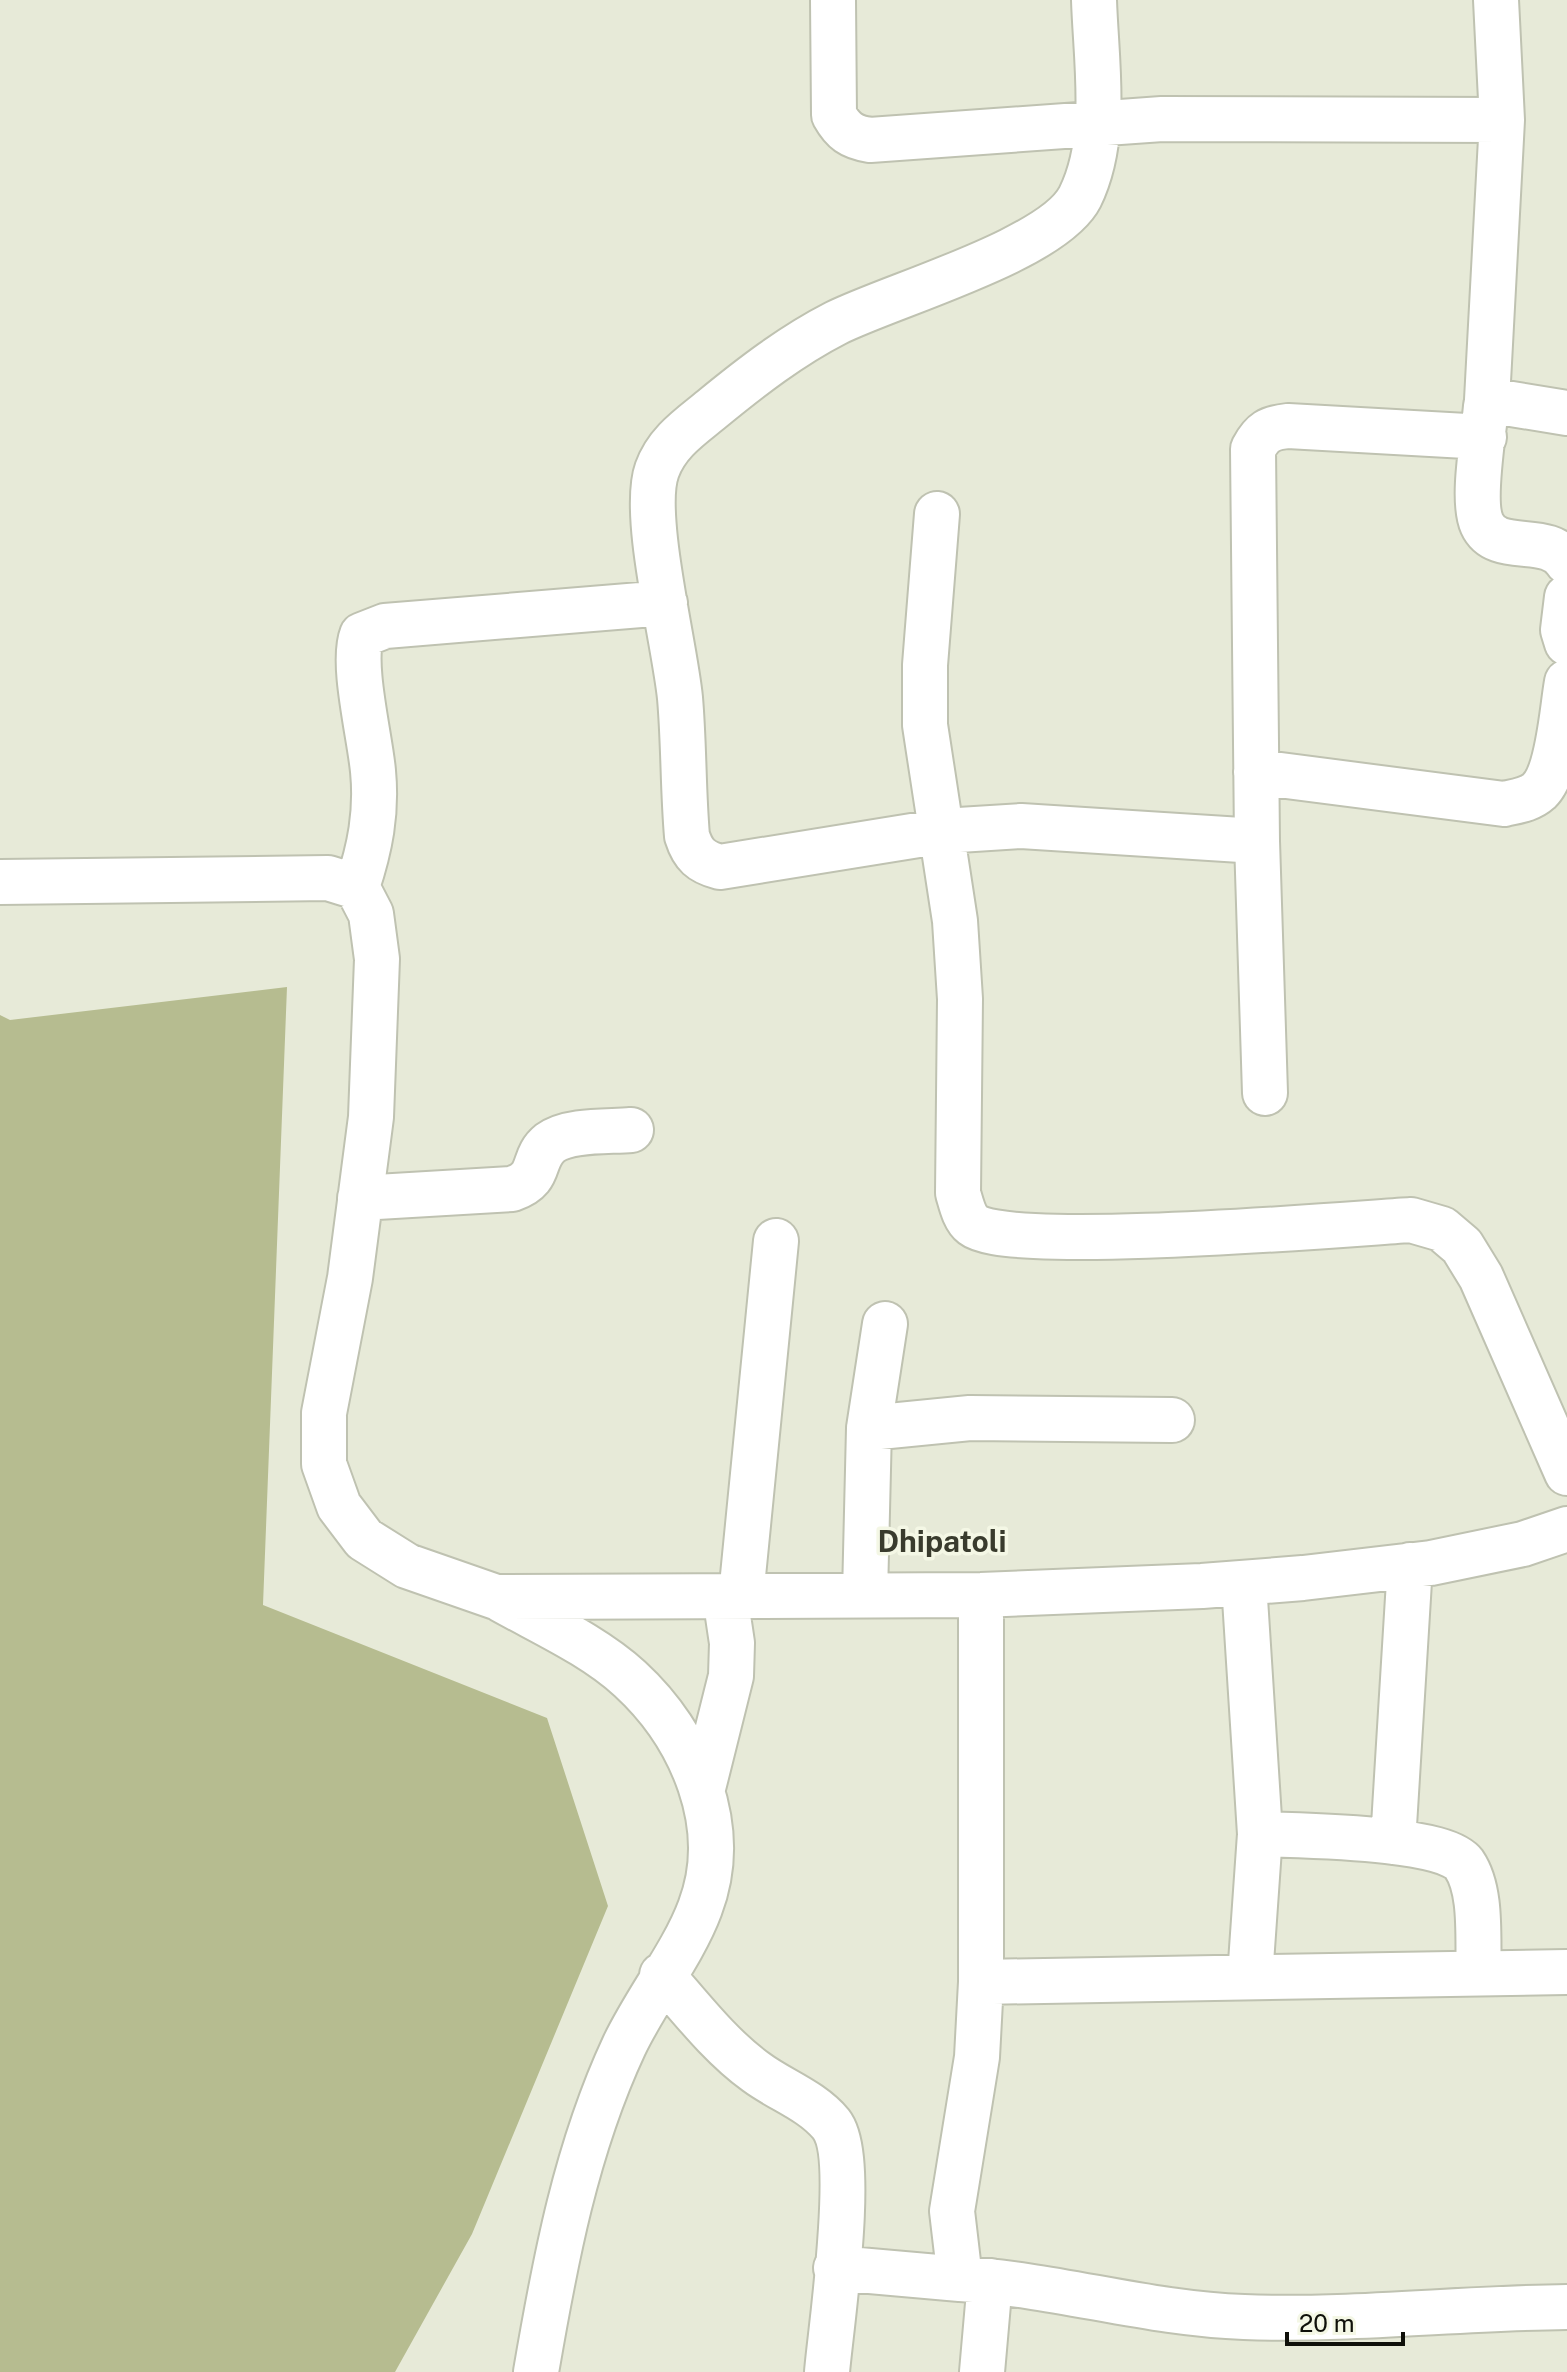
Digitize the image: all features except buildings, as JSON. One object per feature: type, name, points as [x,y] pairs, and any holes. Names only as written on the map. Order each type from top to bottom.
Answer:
[{"type":"street","points":[[833,0],[834,115],[841,128],[853,137],[870,140],[1162,119],[1502,120]]},
{"type":"street","points":[[1094,0],[1098,124],[1093,161],[1079,199],[1055,223],[1013,249],[836,323],[761,368],[669,445],[656,473],[653,510],[680,696],[687,836],[691,851],[703,863],[720,867],[943,831],[1021,826],[1257,841]]},
{"type":"street","points":[[1496,0],[1502,120],[1478,505],[1480,522],[1488,534],[1499,540],[1549,546],[1561,552],[1567,562]]},
{"type":"street","points":[[1265,1093],[1257,841],[1253,449],[1260,436],[1270,428],[1567,413]]},
{"type":"street","points":[[937,514],[925,665],[925,725],[943,831],[960,999],[958,1193],[963,1211],[973,1226],[1009,1235],[1202,1235],[1411,1220],[1442,1229],[1462,1246],[1481,1277],[1567,1473]]},
{"type":"street","points":[[1567,597],[1563,630],[1567,643]]},
{"type":"street","points":[[536,2372],[557,2249],[589,2136],[624,2046],[700,1908],[713,1843],[703,1788],[675,1734],[630,1679],[572,1638],[496,1597],[407,1566],[364,1539],[339,1506],[324,1464],[324,1413],[371,1117],[377,959],[371,914],[357,887],[375,822],[373,773],[359,658],[362,635],[385,626],[665,603]]},
{"type":"street","points":[[1256,772],[1504,804],[1526,800],[1540,790],[1551,774],[1567,682]]},
{"type":"street","points":[[0,882],[328,878],[357,887]]},
{"type":"street","points":[[360,1198],[512,1189],[525,1185],[535,1175],[542,1151],[552,1142],[564,1137],[631,1130]]},
{"type":"street","points":[[703,1788],[731,1676],[733,1596],[776,1241]]},
{"type":"street","points":[[865,1595],[869,1428],[885,1324]]},
{"type":"street","points":[[869,1428],[984,1418],[1172,1420]]},
{"type":"street","points":[[496,1597],[981,1595],[1244,1583],[1410,1565],[1523,1544],[1567,1529]]},
{"type":"street","points":[[1393,1842],[1410,1565]]},
{"type":"street","points":[[1244,1583],[1260,1834],[1250,1977]]},
{"type":"street","points":[[981,1595],[981,1982],[977,2057],[952,2211],[975,2280],[982,2372]]},
{"type":"street","points":[[1260,1834],[1393,1842],[1445,1851],[1463,1863],[1474,1890],[1479,1973]]},
{"type":"street","points":[[981,1982],[1567,1972]]},
{"type":"street","points":[[662,1975],[706,2025],[755,2072],[808,2104],[832,2126],[842,2154],[827,2372]]},
{"type":"street","points":[[836,2268],[975,2280],[1165,2310],[1242,2317],[1567,2307]]},
{"type":"green space","points":[[287,987],[263,1605],[547,1718],[608,1906],[472,2234],[395,2372],[0,2372],[0,1015],[10,1020]]},
{"type":"district","name":"Dhipatoli","points":[[942,1542]]}]
